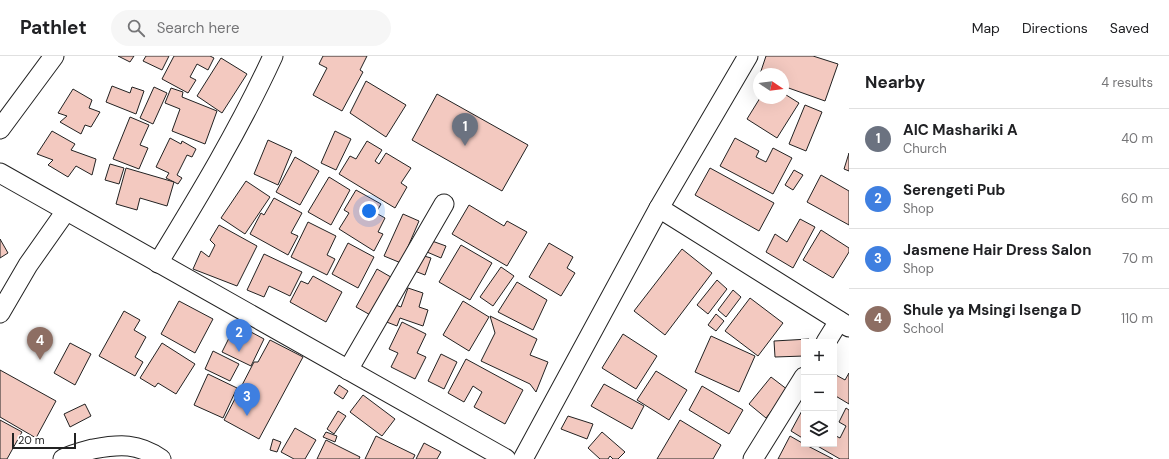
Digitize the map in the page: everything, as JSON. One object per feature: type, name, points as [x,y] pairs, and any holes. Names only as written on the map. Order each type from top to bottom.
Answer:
[{"type":"street","points":[[0,129],[54,56]]},
{"type":"street","points":[[158,264],[208,181],[256,94],[273,56]]},
{"type":"street","points":[[523,459],[659,208],[748,56]]},
{"type":"street","points":[[0,173],[158,264],[506,459]]},
{"type":"street","points":[[348,370],[444,204]]},
{"type":"street","points":[[659,208],[844,324],[829,339]]},
{"type":"street","points":[[0,313],[28,264],[66,211]]},
{"type":"street","points":[[753,459],[801,382]]},
{"type":"street","points":[[63,459],[72,454],[120,445],[137,447],[161,459]]},
{"type":"building","points":[[118,56],[134,56],[130,62]]},
{"type":"building","points":[[146,56],[169,56],[162,70],[143,61]]},
{"type":"building","points":[[174,56],[210,56],[214,58],[208,70],[197,64],[190,77],[196,80],[188,93],[162,79]]},
{"type":"building","points":[[323,56],[367,56],[360,70],[363,72],[342,111],[313,95],[327,68],[319,64]]},
{"type":"building","points":[[766,56],[813,56],[838,64],[825,101],[789,88],[789,68],[762,68]]},
{"type":"building","points":[[221,58],[247,74],[222,113],[197,96]]},
{"type":"building","points":[[366,81],[406,105],[386,137],[350,113]]},
{"type":"building","points":[[112,86],[130,93],[132,87],[144,91],[136,114],[106,102]]},
{"type":"building","points":[[154,87],[167,93],[153,124],[140,118]]},
{"type":"building","points":[[171,88],[183,92],[182,97],[217,111],[205,144],[172,131],[180,109],[165,103]]},
{"type":"building","points":[[73,89],[92,100],[89,108],[100,112],[91,127],[85,125],[81,134],[60,122],[67,116],[58,113]]},
{"type":"building","points":[[437,94],[528,145],[502,191],[412,140]]},
{"type":"building","points":[[789,97],[799,103],[777,138],[747,119],[756,104],[789,104]]},
{"type":"building","points":[[805,105],[822,112],[806,151],[789,144]]},
{"type":"building","points":[[130,117],[149,125],[140,145],[148,148],[139,169],[113,159]]},
{"type":"building","points":[[52,131],[75,144],[71,150],[96,159],[92,175],[76,166],[68,177],[48,165],[53,160],[37,154]]},
{"type":"building","points":[[335,131],[351,139],[336,170],[321,163]]},
{"type":"building","points":[[170,138],[181,144],[182,141],[196,149],[192,157],[187,155],[177,175],[182,178],[178,184],[166,178],[169,173],[156,167]]},
{"type":"building","points":[[735,138],[759,151],[756,157],[766,162],[773,148],[792,158],[773,194],[720,166]]},
{"type":"building","points":[[268,140],[292,151],[278,185],[254,174]]},
{"type":"building","points":[[367,141],[382,150],[375,161],[379,164],[386,153],[411,168],[401,183],[407,187],[395,208],[339,174],[350,156],[356,159]]},
{"type":"building","points":[[849,153],[849,171],[844,169]]},
{"type":"building","points":[[295,157],[319,171],[300,205],[276,192]]},
{"type":"building","points":[[110,164],[124,168],[119,184],[105,180]]},
{"type":"building","points":[[126,168],[174,182],[167,206],[140,198],[137,210],[116,204]]},
{"type":"building","points":[[710,168],[774,203],[759,231],[695,195]]},
{"type":"building","points":[[794,170],[803,175],[793,190],[785,185]]},
{"type":"building","points":[[821,175],[849,191],[849,225],[807,202]]},
{"type":"building","points":[[329,177],[350,190],[331,225],[308,212]]},
{"type":"building","points":[[246,181],[270,197],[245,234],[221,218]]},
{"type":"building","points":[[356,190],[381,204],[376,213],[385,218],[378,232],[383,234],[374,251],[339,229],[349,213],[344,210]]},
{"type":"building","points":[[274,198],[302,213],[291,233],[298,236],[288,255],[250,234],[261,213],[264,215]]},
{"type":"building","points":[[469,205],[504,226],[507,221],[527,232],[507,266],[452,234]]},
{"type":"building","points":[[403,214],[419,221],[401,263],[384,256]]},
{"type":"building","points":[[800,219],[815,227],[793,268],[766,252],[775,234],[787,242]]},
{"type":"building","points":[[308,222],[336,236],[327,255],[335,259],[327,275],[291,257]]},
{"type":"building","points":[[219,225],[257,246],[237,286],[193,269],[201,251],[209,257],[215,245],[210,240]]},
{"type":"building","points":[[821,230],[849,248],[849,252],[833,278],[803,260]]},
{"type":"building","points":[[0,239],[8,253],[0,258]]},
{"type":"building","points":[[432,241],[446,246],[441,258],[427,252]]},
{"type":"building","points":[[348,243],[374,257],[358,288],[332,274]]},
{"type":"building","points":[[549,243],[573,257],[567,268],[575,273],[561,296],[529,277]]},
{"type":"building","points":[[461,245],[492,263],[470,300],[439,282]]},
{"type":"building","points":[[682,249],[712,273],[665,335],[634,311]]},
{"type":"building","points":[[264,254],[302,272],[290,296],[269,286],[264,297],[247,290]]},
{"type":"building","points":[[417,254],[431,258],[425,275],[412,270]]},
{"type":"building","points":[[501,267],[514,276],[493,306],[480,297]]},
{"type":"building","points":[[377,269],[396,280],[374,317],[356,307]]},
{"type":"building","points":[[313,276],[342,292],[326,322],[290,302],[301,281],[308,284]]},
{"type":"building","points":[[717,280],[727,289],[708,314],[697,305]]},
{"type":"building","points":[[517,282],[547,300],[533,330],[498,312]]},
{"type":"building","points":[[408,288],[423,293],[419,307],[428,310],[423,326],[400,318],[397,326],[384,321],[390,303],[401,307]]},
{"type":"building","points":[[733,290],[741,297],[726,317],[718,310]]},
{"type":"building","points":[[750,298],[783,323],[758,356],[725,331]]},
{"type":"building","points":[[179,301],[213,319],[195,353],[161,334]]},
{"type":"building","points":[[463,301],[489,317],[469,351],[443,335]]},
{"type":"building","points":[[124,311],[140,320],[134,330],[146,337],[135,357],[143,362],[135,376],[99,356]]},
{"type":"building","points":[[716,314],[724,321],[716,331],[708,325]]},
{"type":"building","points":[[490,316],[537,339],[530,355],[548,362],[536,392],[530,384],[481,361],[495,333]]},
{"type":"building","points":[[402,322],[426,334],[417,353],[426,357],[415,379],[391,367],[398,353],[389,349]]},
{"type":"building","points":[[236,324],[264,339],[251,366],[222,352]]},
{"type":"building","points":[[623,334],[657,356],[636,389],[602,368]]},
{"type":"building","points":[[711,336],[755,356],[739,392],[695,372]]},
{"type":"building","points":[[801,339],[801,356],[775,357],[774,341]]},
{"type":"building","points":[[270,340],[303,357],[259,439],[224,420],[254,362],[258,362]]},
{"type":"building","points":[[70,343],[91,354],[75,385],[54,373]]},
{"type":"building","points":[[162,343],[195,364],[176,394],[158,383],[155,387],[140,378]]},
{"type":"building","points":[[213,351],[239,364],[230,381],[205,369]]},
{"type":"building","points":[[441,354],[457,362],[444,389],[428,381]]},
{"type":"building","points":[[466,359],[523,390],[505,424],[474,407],[482,392],[473,386],[464,402],[448,393]]},
{"type":"building","points":[[0,370],[56,401],[36,438],[0,417]]},
{"type":"building","points":[[656,371],[687,390],[669,420],[637,400]]},
{"type":"building","points":[[849,373],[849,404],[837,397],[837,376],[845,380]]},
{"type":"building","points":[[208,374],[237,388],[223,418],[194,405]]},
{"type":"building","points":[[771,377],[788,390],[766,418],[749,404]]},
{"type":"building","points":[[604,384],[644,406],[632,429],[591,406]]},
{"type":"building","points":[[339,385],[348,391],[343,399],[334,393]]},
{"type":"building","points":[[702,386],[743,410],[729,434],[689,410]]},
{"type":"building","points":[[363,395],[395,419],[382,436],[350,412]]},
{"type":"building","points":[[85,404],[91,416],[70,427],[64,414]]},
{"type":"building","points":[[846,408],[849,410],[849,459],[840,459],[819,447],[837,447],[837,436],[840,438],[846,426],[839,422]]},
{"type":"building","points":[[338,411],[346,416],[334,434],[327,429]]},
{"type":"building","points":[[801,413],[801,437],[791,431]]},
{"type":"building","points":[[568,416],[593,424],[587,439],[561,429]]},
{"type":"building","points":[[0,420],[22,432],[7,459],[0,459]]},
{"type":"building","points":[[680,420],[721,445],[713,459],[657,459]]},
{"type":"building","points":[[295,428],[316,440],[305,459],[294,459],[281,452]]},
{"type":"building","points":[[326,432],[337,436],[335,442],[323,437]]},
{"type":"building","points":[[602,432],[625,452],[618,459],[613,459],[610,456],[608,459],[600,459],[588,448]]},
{"type":"building","points":[[376,436],[415,455],[413,459],[365,459]]},
{"type":"building","points":[[790,436],[801,442],[801,447],[810,447],[833,459],[778,459]]},
{"type":"building","points":[[273,439],[281,442],[277,452],[270,450]]},
{"type":"building","points":[[326,440],[360,457],[359,459],[317,459]]},
{"type":"building","points":[[424,443],[441,452],[437,459],[416,459]]},
{"type":"place","name":"AIC Mashariki A","points":[[465,146]]},
{"type":"place","name":"Serengeti Pub","points":[[239,352]]},
{"type":"place","name":"Shule ya Msingi Isenga D","points":[[40,360]]},
{"type":"place","name":"Jasmene Hair Dress Salon","points":[[247,416]]}]
